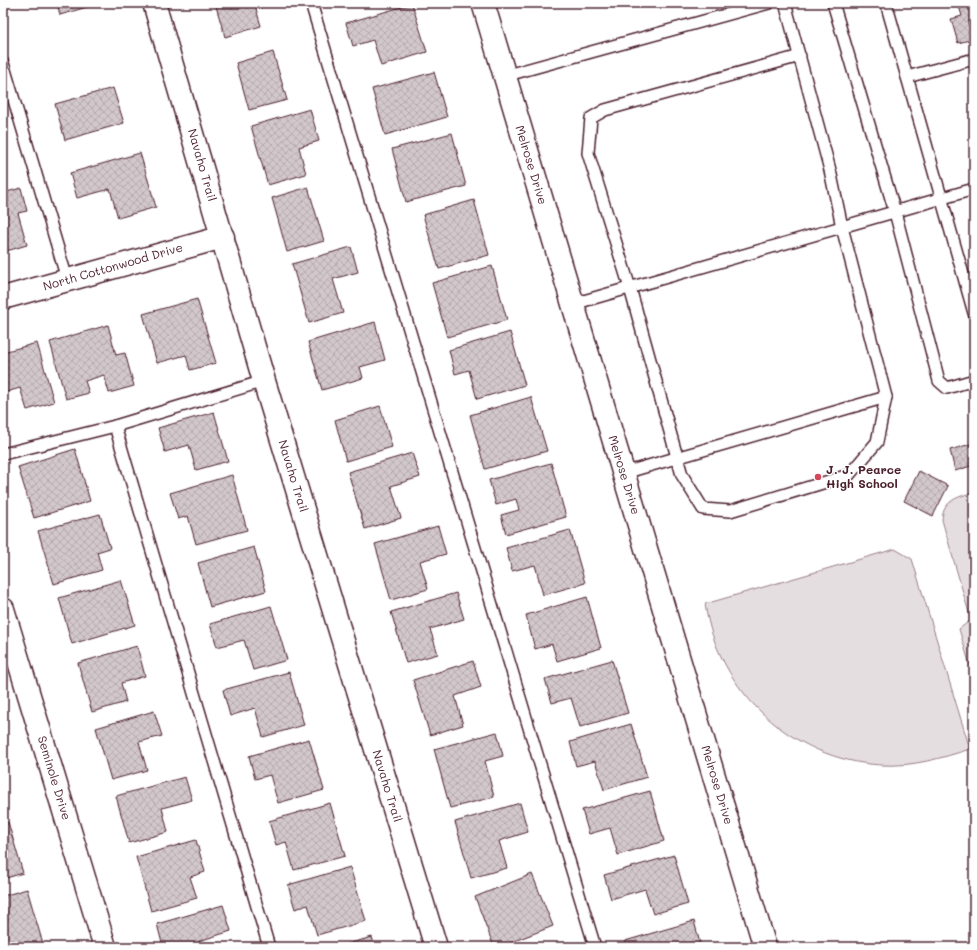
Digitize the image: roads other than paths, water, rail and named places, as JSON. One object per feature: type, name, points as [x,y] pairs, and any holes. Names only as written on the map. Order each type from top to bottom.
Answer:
[{"type":"street","name":"Navaho Trail","points":[[154,3],[264,381],[436,947]]},
{"type":"street","name":"Melrose Drive","points":[[482,3],[765,947]]},
{"type":"street","name":"North Cottonwood Drive","points":[[3,298],[67,279],[223,237]]},
{"type":"street","name":"Seminole Drive","points":[[3,609],[105,947]]},
{"type":"lane","points":[[311,3],[595,947]]},
{"type":"lane","points":[[504,76],[769,3]]},
{"type":"lane","points":[[785,3],[800,56],[830,170],[842,227],[886,397],[877,442],[849,475],[730,511],[703,509],[682,475],[630,288],[588,153],[591,118],[605,110],[800,56]]},
{"type":"lane","points":[[833,3],[895,212],[939,381],[947,388],[974,380]]},
{"type":"lane","points":[[886,3],[974,313]]},
{"type":"lane","points":[[907,77],[974,59]]},
{"type":"lane","points":[[3,63],[67,279]]},
{"type":"lane","points":[[572,304],[974,189]]},
{"type":"lane","points":[[3,454],[115,426],[264,381]]},
{"type":"lane","points":[[624,473],[677,456],[886,397]]},
{"type":"lane","points":[[115,426],[269,947]]},
{"type":"place","name":"J. J. Pearce High School","points":[[818,477]]}]
